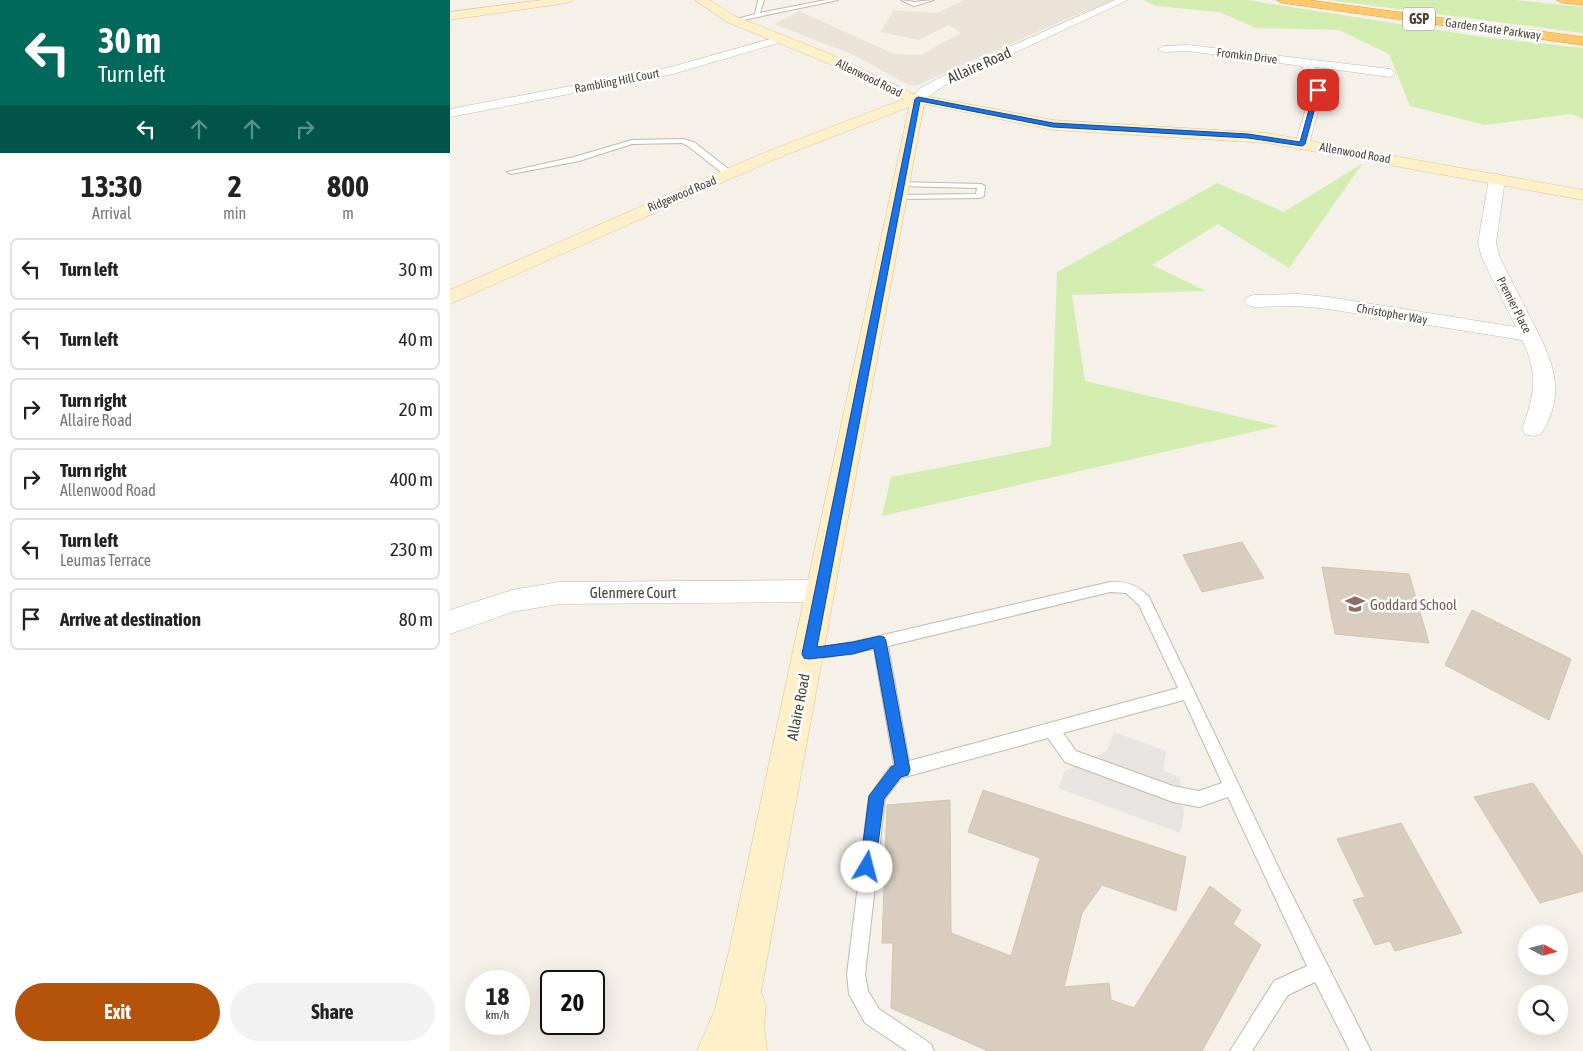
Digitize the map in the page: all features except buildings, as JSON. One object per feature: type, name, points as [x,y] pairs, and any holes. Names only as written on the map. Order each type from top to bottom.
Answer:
[{"type":"highway","name":"Garden State Parkway","points":[[1283,0],[1583,41]]},
{"type":"highway","points":[[1563,0],[1583,2]]},
{"type":"main road","points":[[451,15],[567,0]]},
{"type":"main road","name":"Allenwood Road","points":[[701,0],[736,21],[830,59],[902,94],[918,99],[1053,125],[1248,136],[1583,195]]},
{"type":"main road","name":"Ridgewood Road","points":[[450,298],[767,157],[918,99]]},
{"type":"main road","name":"Allaire Road","points":[[719,1051],[736,1011],[749,951],[918,99]]},
{"type":"main road","name":"Allaire Road","points":[[745,1051],[743,1026],[749,951]]},
{"type":"street","name":"Allaire Road","points":[[918,99],[933,87],[953,76],[1123,0]]},
{"type":"street","name":"Rambling Hill Court","points":[[450,112],[673,70],[781,39]]},
{"type":"street","name":"Fromkin Drive","points":[[1164,49],[1188,48],[1390,73]]},
{"type":"street","points":[[1302,144],[1318,90],[1307,63]]},
{"type":"street","name":"Premier Place","points":[[1497,179],[1487,243],[1491,258],[1542,365],[1546,395],[1533,429]]},
{"type":"street","name":"Christopher Way","points":[[1254,301],[1298,300],[1328,303],[1529,335]]},
{"type":"street","name":"Glenmere Court","points":[[450,622],[512,601],[559,593],[820,591]]},
{"type":"lane","points":[[757,15],[761,0]]},
{"type":"lane","points":[[736,21],[757,15],[835,0]]},
{"type":"lane","points":[[904,0],[914,4],[931,0]]},
{"type":"lane","points":[[511,172],[576,159],[632,142],[668,140],[683,141],[691,144],[729,174]]},
{"type":"lane","points":[[981,186],[980,196],[900,191],[981,186]]},
{"type":"lane","points":[[809,654],[853,648],[1110,587],[1129,587],[1137,592],[1144,601],[1319,970],[1360,1051]]},
{"type":"lane","points":[[880,641],[903,770]]},
{"type":"lane","points":[[924,1051],[872,1016],[859,994],[856,974],[877,796],[896,772],[1188,692]]},
{"type":"lane","points":[[1051,729],[1071,757],[1173,794],[1199,799],[1232,788]]},
{"type":"lane","points":[[1240,1051],[1281,988],[1319,970]]},
{"type":"shaded area","points":[[965,0],[1115,0],[1062,21],[915,86],[908,85],[854,55],[774,24],[799,11],[894,54],[921,55],[961,33],[949,25],[919,40],[880,32],[894,10],[937,13]]},
{"type":"shaded area","points":[[1114,732],[1166,751],[1163,770],[1180,778],[1184,815],[1180,833],[1058,788],[1065,771],[1107,751]]},
{"type":"green space","points":[[1143,0],[1246,0],[1482,37],[1583,48],[1583,119],[1571,114],[1485,125],[1410,106],[1389,54],[1339,30],[1256,28],[1219,12],[1156,6]]},
{"type":"green space","points":[[1328,0],[1515,0],[1583,7],[1583,33]]},
{"type":"green space","points":[[1363,163],[1289,268],[1218,224],[1152,265],[1206,291],[1072,295],[1085,381],[1279,426],[882,516],[891,477],[1051,446],[1057,272],[1217,183],[1284,212]]},
{"type":"place","name":"Goddard School","points":[[1355,604]]},
{"type":"route","points":[[867,867],[877,796],[896,772],[903,770],[880,641],[853,648],[809,654],[918,99],[1018,120],[1053,125],[1248,136],[1302,144],[1318,90]]}]
